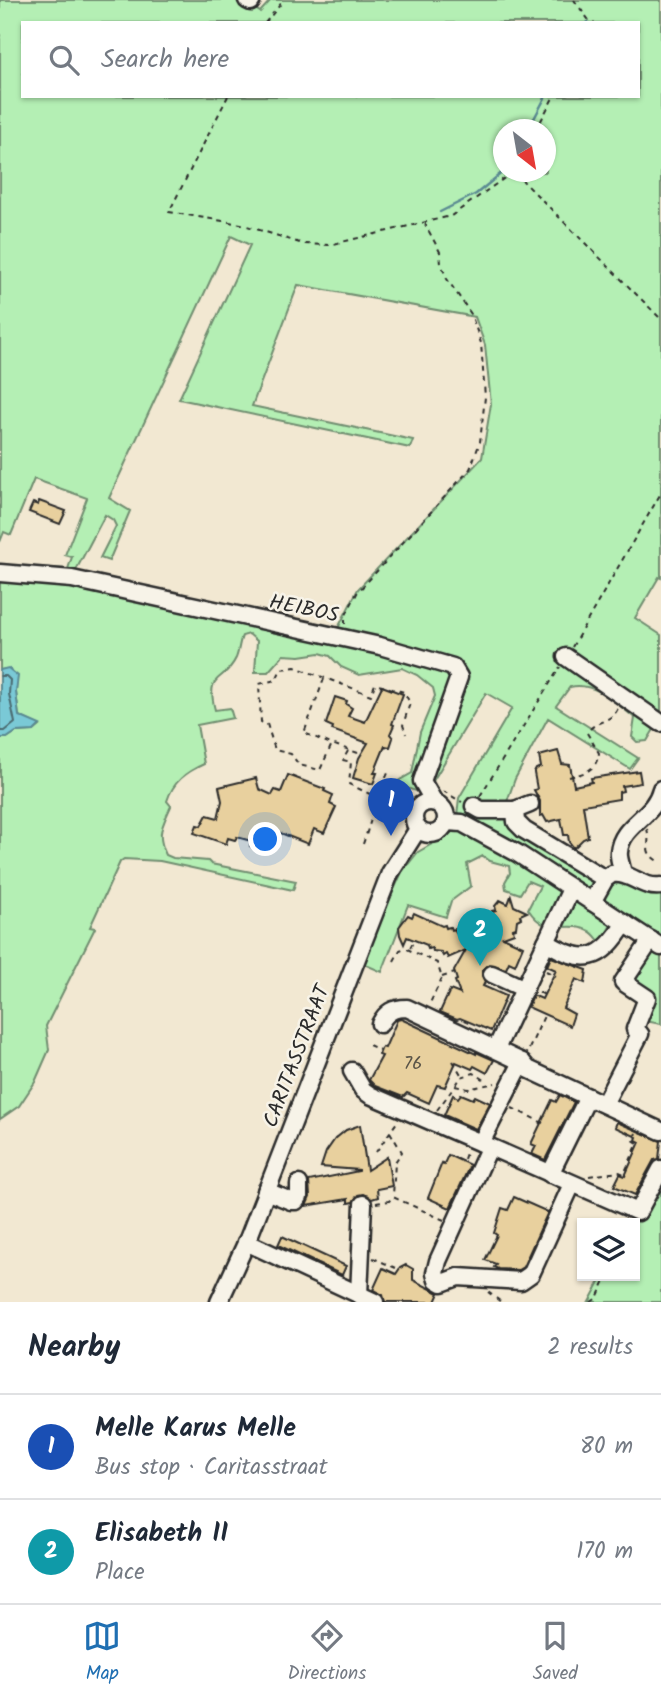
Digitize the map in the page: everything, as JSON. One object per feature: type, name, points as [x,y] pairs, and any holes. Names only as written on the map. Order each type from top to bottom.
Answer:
[{"type":"street","name":"HEIBOS","points":[[0,573],[72,579],[347,639],[453,667],[459,677],[422,781],[434,802]]},
{"type":"street","points":[[566,657],[661,723]]},
{"type":"street","points":[[623,874],[619,852],[623,837],[630,827],[658,802],[661,789]]},
{"type":"street","points":[[455,822],[430,835],[418,829],[414,814],[419,806],[434,802],[455,822],[517,853],[656,943],[624,982],[647,998],[635,1029],[640,1034],[604,1104]]},
{"type":"street","points":[[474,806],[496,812],[522,807],[516,822],[524,830],[605,880]]},
{"type":"street","name":"CARITASSTRAAT","points":[[219,1302],[246,1242],[390,873],[418,829]]},
{"type":"street","points":[[592,902],[605,880],[612,874],[623,874],[653,888],[661,886]]},
{"type":"street","points":[[496,1049],[571,889]]},
{"type":"street","points":[[546,942],[567,954],[589,958],[600,954],[625,923]]},
{"type":"street","points":[[492,974],[524,989]]},
{"type":"street","points":[[380,1024],[384,1015],[397,1008],[407,1008],[522,1062],[528,1069],[661,1131]]},
{"type":"street","points":[[522,1062],[501,1103],[438,1261],[435,1273],[437,1280],[442,1283],[458,1277],[522,1282],[531,1274],[571,1183]]},
{"type":"street","points":[[352,1071],[363,1090],[638,1212],[661,1169]]},
{"type":"street","points":[[550,1174],[588,1097]]},
{"type":"street","points":[[266,1191],[296,1201],[299,1197],[299,1184]]},
{"type":"street","points":[[359,1295],[363,1204]]},
{"type":"street","points":[[246,1242],[375,1302]]},
{"type":"path","points":[[267,21],[284,0]]},
{"type":"path","points":[[575,0],[590,21]]},
{"type":"path","points":[[227,98],[169,212],[241,225],[314,246],[329,245],[425,223],[458,212],[500,182]]},
{"type":"path","points":[[542,119],[553,98]]},
{"type":"path","points":[[524,182],[661,319]]},
{"type":"path","points":[[347,639],[345,617],[357,593],[470,469],[480,442],[485,397],[481,344],[471,314],[447,279],[440,252],[425,223]]},
{"type":"path","points":[[332,744],[320,770],[299,765],[291,754],[275,750],[268,724],[261,722],[259,684],[276,680],[281,669],[295,667],[370,695],[375,684],[404,692],[410,703],[402,726],[406,734]]},
{"type":"path","points":[[324,678],[304,733],[358,754]]},
{"type":"path","points":[[569,777],[586,773],[596,764],[599,753],[587,733],[590,727],[616,715],[620,702],[618,694]]},
{"type":"path","points":[[348,750],[343,760],[351,762],[349,784],[377,797]]},
{"type":"path","points":[[363,844],[377,797],[390,769]]},
{"type":"path","points":[[641,819],[648,835],[647,849],[651,857],[661,863]]},
{"type":"path","points":[[410,949],[414,940]]},
{"type":"path","points":[[394,961],[403,948],[436,962],[442,977],[424,1016]]},
{"type":"path","points":[[442,977],[455,973]]},
{"type":"path","points":[[522,1062],[544,1016]]},
{"type":"path","points":[[369,1045],[380,1051]]},
{"type":"path","points":[[453,1060],[462,1077]]},
{"type":"path","points":[[476,1074],[477,1068]]},
{"type":"path","points":[[426,1119],[444,1104],[462,1077],[476,1074],[489,1083]]},
{"type":"path","points":[[455,1086],[468,1089],[489,1083],[509,1087]]},
{"type":"path","points":[[501,1103],[543,1123]]},
{"type":"path","points":[[376,1152],[406,1110]]},
{"type":"path","points":[[571,1183],[575,1177],[619,1172],[624,1174],[638,1143],[633,1140],[641,1121]]},
{"type":"path","points":[[363,1204],[389,1201],[393,1197],[395,1162],[402,1152],[390,1132]]},
{"type":"path","points":[[393,1197],[454,1225]]},
{"type":"path","points":[[362,1253],[398,1269]]},
{"type":"path","points":[[591,1302],[597,1298],[605,1281]]},
{"type":"green space","points":[[0,0],[241,0],[260,12],[271,0],[661,0],[661,578],[659,577],[635,618],[661,635],[661,729],[656,726],[647,741],[637,742],[632,737],[635,718],[597,690],[570,687],[556,706],[638,758],[630,769],[548,718],[515,779],[504,810],[616,878],[640,890],[661,894],[661,1024],[645,1021],[638,1004],[624,992],[650,949],[612,923],[601,943],[591,932],[581,928],[543,924],[528,909],[540,886],[528,881],[520,894],[506,889],[509,866],[490,861],[483,856],[467,864],[471,886],[451,901],[446,917],[408,905],[382,972],[366,965],[362,960],[402,872],[418,852],[451,833],[456,824],[459,798],[512,708],[486,693],[433,781],[416,791],[403,787],[398,781],[412,773],[420,732],[435,696],[433,688],[417,675],[402,668],[359,675],[341,667],[330,656],[320,653],[283,655],[268,672],[255,672],[257,641],[249,634],[242,636],[236,658],[217,679],[212,689],[215,710],[230,708],[233,718],[197,725],[204,764],[191,770],[173,788],[167,801],[171,806],[161,830],[161,841],[166,855],[173,858],[208,861],[211,864],[296,881],[293,890],[160,861],[124,859],[120,862],[90,927],[95,928],[46,1026],[49,1050],[35,1082],[19,1106],[0,1119],[0,738],[7,738],[16,732],[34,731],[40,726],[19,716],[17,676],[8,669],[0,670],[0,565],[68,569],[72,557],[65,555],[87,498],[34,479],[11,535],[4,532],[0,542]],"holes":[[[231,236],[250,245],[179,399],[410,448],[413,440],[252,406],[298,285],[475,317],[485,345],[491,404],[482,458],[358,589],[336,632],[75,572],[105,515],[113,520],[116,526],[100,558],[109,561],[130,511],[109,498]]]},
{"type":"green space","points":[[661,1169],[661,1302],[589,1302],[600,1281],[640,1281],[640,1218],[635,1218]]},
{"type":"water","points":[[8,668],[18,676],[16,692],[19,716],[40,725],[34,731],[16,732],[7,738],[0,738],[0,670]]},
{"type":"building","points":[[39,501],[66,511],[60,524],[29,512],[33,503],[38,505]]},
{"type":"building","points":[[382,686],[403,694],[392,724],[394,725],[390,734],[393,738],[390,747],[385,746],[374,773],[377,773],[373,784],[353,778],[359,758],[368,743],[332,730],[333,727],[326,724],[335,697],[347,701],[346,704],[352,708],[348,716],[365,722]]},
{"type":"building","points":[[558,751],[562,764],[570,765],[574,786],[592,782],[591,778],[639,771],[641,783],[622,786],[619,799],[583,805],[588,837],[574,848],[568,835],[564,835],[561,819],[547,822],[543,815],[540,816],[540,801],[534,790],[537,789],[534,773],[541,767],[539,756]]},
{"type":"building","points":[[288,775],[325,789],[324,791],[333,795],[330,804],[336,807],[324,833],[314,829],[308,844],[273,830],[264,851],[250,846],[251,841],[237,837],[235,840],[228,838],[226,844],[194,833],[197,825],[201,826],[207,815],[218,818],[222,801],[219,787],[256,778],[259,789],[272,795],[275,790],[281,792]]},
{"type":"building","points":[[511,896],[514,906],[527,912],[520,915],[516,928],[513,929],[514,933],[503,937],[523,946],[515,965],[509,962],[506,969],[490,964],[482,970],[485,982],[483,986],[506,996],[491,1031],[440,1012],[450,990],[460,994],[454,971],[466,950],[448,958],[446,954],[443,956],[441,952],[428,949],[427,945],[407,937],[404,944],[399,927],[408,915],[412,917],[414,913],[445,925],[446,928],[450,927],[451,930],[455,929],[456,933],[491,920],[490,916],[494,915],[492,911],[496,910],[495,906],[500,900],[508,904]]},
{"type":"building","points":[[551,957],[587,970],[585,983],[576,979],[563,1008],[574,1014],[570,1026],[528,1007],[533,995],[542,999],[556,970],[547,966]]},
{"type":"building","points":[[401,1019],[494,1060],[487,1073],[474,1066],[472,1069],[456,1062],[445,1087],[437,1085],[429,1103],[407,1093],[403,1097],[375,1086],[369,1080],[382,1056],[379,1055],[382,1047],[385,1048],[397,1020]]},
{"type":"building","points":[[461,1094],[473,1099],[475,1096],[490,1103],[476,1129],[444,1115],[453,1095],[458,1098]]},
{"type":"building","points":[[560,1095],[574,1102],[545,1160],[532,1154],[536,1146],[531,1144],[552,1100],[556,1102]]},
{"type":"building","points":[[617,1122],[661,1141],[659,1159],[654,1160],[635,1195],[614,1186],[620,1174],[625,1176],[640,1142],[636,1140],[637,1137],[615,1127]]},
{"type":"building","points":[[360,1125],[367,1170],[387,1157],[392,1186],[377,1189],[378,1197],[372,1199],[363,1194],[358,1195],[353,1202],[348,1203],[348,1199],[306,1206],[310,1197],[309,1181],[359,1171],[321,1167],[326,1152],[335,1139],[346,1130]]},
{"type":"building","points":[[448,1155],[470,1165],[450,1208],[428,1198]]},
{"type":"building","points":[[514,1197],[548,1212],[523,1267],[518,1270],[498,1269],[494,1267],[496,1264],[485,1260],[497,1235],[494,1233],[502,1208],[508,1210]]},
{"type":"building","points":[[282,1236],[346,1266],[342,1275],[278,1245]]},
{"type":"building","points":[[406,1265],[413,1269],[413,1280],[439,1293],[435,1302],[385,1302],[383,1295],[373,1290],[383,1268],[396,1274]]},
{"type":"waterway","points":[[534,119],[545,98]]},
{"type":"waterway","points":[[440,212],[476,194],[493,180]]},
{"type":"place","name":"Melle Karus Melle","points":[[391,836]]},
{"type":"place","name":"Elisabeth II","points":[[480,966]]}]
